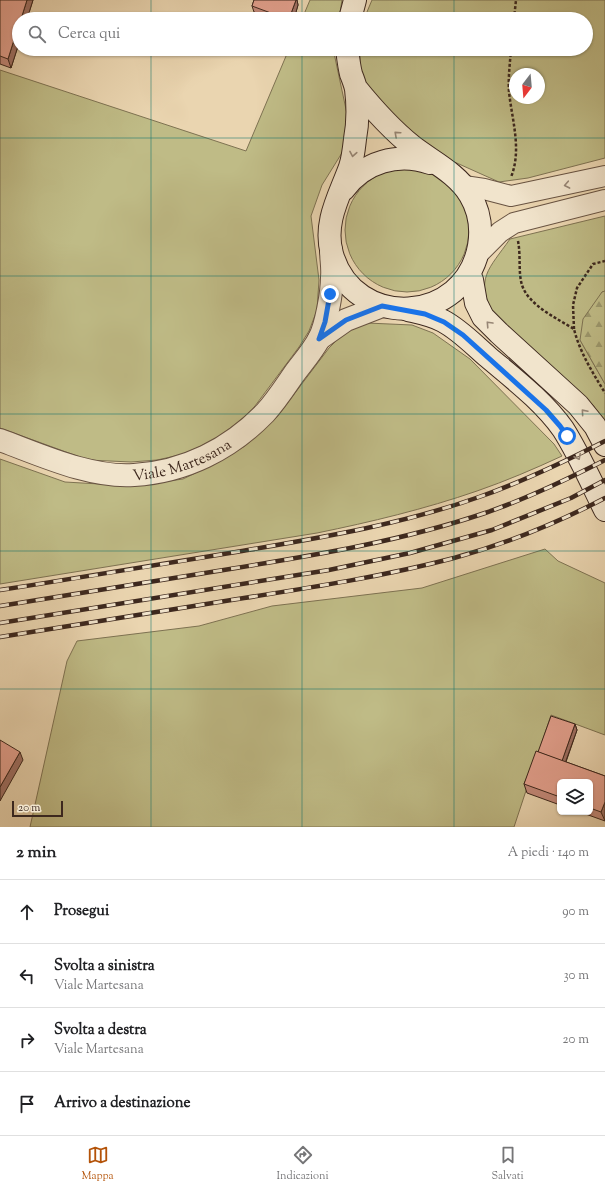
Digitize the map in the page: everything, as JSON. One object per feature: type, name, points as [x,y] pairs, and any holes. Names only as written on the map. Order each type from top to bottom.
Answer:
[{"type":"main road","points":[[352,12],[355,0]]},
{"type":"main road","points":[[348,56],[351,73],[356,88],[357,121],[351,165],[333,209],[330,224],[329,234],[331,250],[338,268],[349,284],[364,297],[382,306],[425,314],[449,325],[516,382],[546,410],[567,436],[605,510]]},
{"type":"main road","points":[[356,88],[378,115],[391,128],[413,147],[451,173],[464,186],[476,206],[480,223],[478,254],[469,274],[458,287],[442,299],[427,306],[403,309]]},
{"type":"main road","points":[[340,195],[358,173],[384,161],[400,158],[412,158],[423,160],[439,166]]},
{"type":"main road","name":"Viale Martesana","points":[[0,440],[70,466],[103,473],[133,475],[165,470],[193,462],[218,450],[243,434],[266,412],[319,339],[325,322],[332,278],[331,250]]},
{"type":"main road","points":[[469,274],[472,280],[476,303],[483,317],[578,405],[595,426],[605,444]]},
{"type":"main road","name":"Viale Martesana","points":[[319,339],[346,320],[382,306]]},
{"type":"street","points":[[464,186],[484,189],[511,196],[605,176]]},
{"type":"street","points":[[478,254],[500,232],[514,223],[605,200]]},
{"type":"path","points":[[515,12],[516,0]]},
{"type":"path","points":[[510,56],[509,91],[517,152],[512,174]]},
{"type":"path","points":[[519,243],[522,285],[526,294],[546,312],[574,329]]},
{"type":"path","points":[[605,261],[593,264],[577,288],[573,305],[576,338],[588,365],[605,394]]},
{"type":"green space","points":[[310,0],[342,0],[340,12],[305,12]]},
{"type":"green space","points":[[372,0],[605,0],[605,158],[528,178],[499,182],[430,151],[372,100],[360,69],[360,56],[593,56],[593,12],[367,12]]},
{"type":"green space","points":[[286,56],[335,56],[347,114],[345,148],[322,185],[311,216],[319,280],[317,310],[309,331],[299,347],[252,410],[218,437],[199,447],[180,455],[157,460],[131,462],[88,460],[0,428],[0,70],[246,151]]},
{"type":"green space","points":[[407,168],[431,172],[442,178],[451,186],[459,195],[465,206],[469,230],[465,254],[459,265],[451,274],[442,282],[431,288],[407,292],[383,288],[372,282],[363,274],[355,265],[349,254],[345,230],[349,206],[355,195],[363,186],[372,178],[383,172]]},
{"type":"green space","points":[[605,216],[605,291],[602,292],[580,340],[605,384],[605,425],[593,405],[494,315],[488,303],[485,292],[485,283],[490,267],[510,239]]},
{"type":"green space","points":[[605,291],[605,384],[580,340],[583,319],[602,292]]},
{"type":"green space","points":[[367,323],[412,325],[433,333],[470,359],[554,444],[562,456],[520,475],[477,491],[398,515],[317,533],[0,584],[0,459],[65,482],[134,486],[183,479],[216,463],[245,446],[276,418],[329,348],[341,336],[354,327]]},
{"type":"green space","points":[[545,549],[558,561],[605,583],[605,735],[551,715],[514,827],[30,827],[67,661],[77,641],[199,626],[272,606],[422,588]]},
{"type":"building","points":[[0,0],[27,0],[23,12],[12,12],[12,46],[8,59],[0,56]]},
{"type":"building","points":[[254,0],[296,0],[292,12],[268,12],[252,6]]},
{"type":"building","points":[[551,716],[575,724],[562,761],[538,752]]},
{"type":"building","points":[[0,740],[20,752],[0,787]]},
{"type":"building","points":[[536,751],[605,776],[605,802],[601,812],[593,809],[593,779],[557,779],[557,796],[524,784]]},
{"type":"railway","points":[[0,590],[267,547],[389,523],[449,507],[511,485],[605,441]]},
{"type":"railway","points":[[0,606],[294,558],[422,532],[516,502],[605,460]]},
{"type":"railway","points":[[0,623],[329,570],[410,553],[492,530],[571,498],[605,480]]},
{"type":"railway","points":[[0,637],[376,576],[454,558],[493,546],[550,524],[605,498]]},
{"type":"route","points":[[330,294],[325,322],[319,339],[346,320],[382,306],[403,309],[436,318],[463,335],[516,382],[553,417],[567,436]]}]
